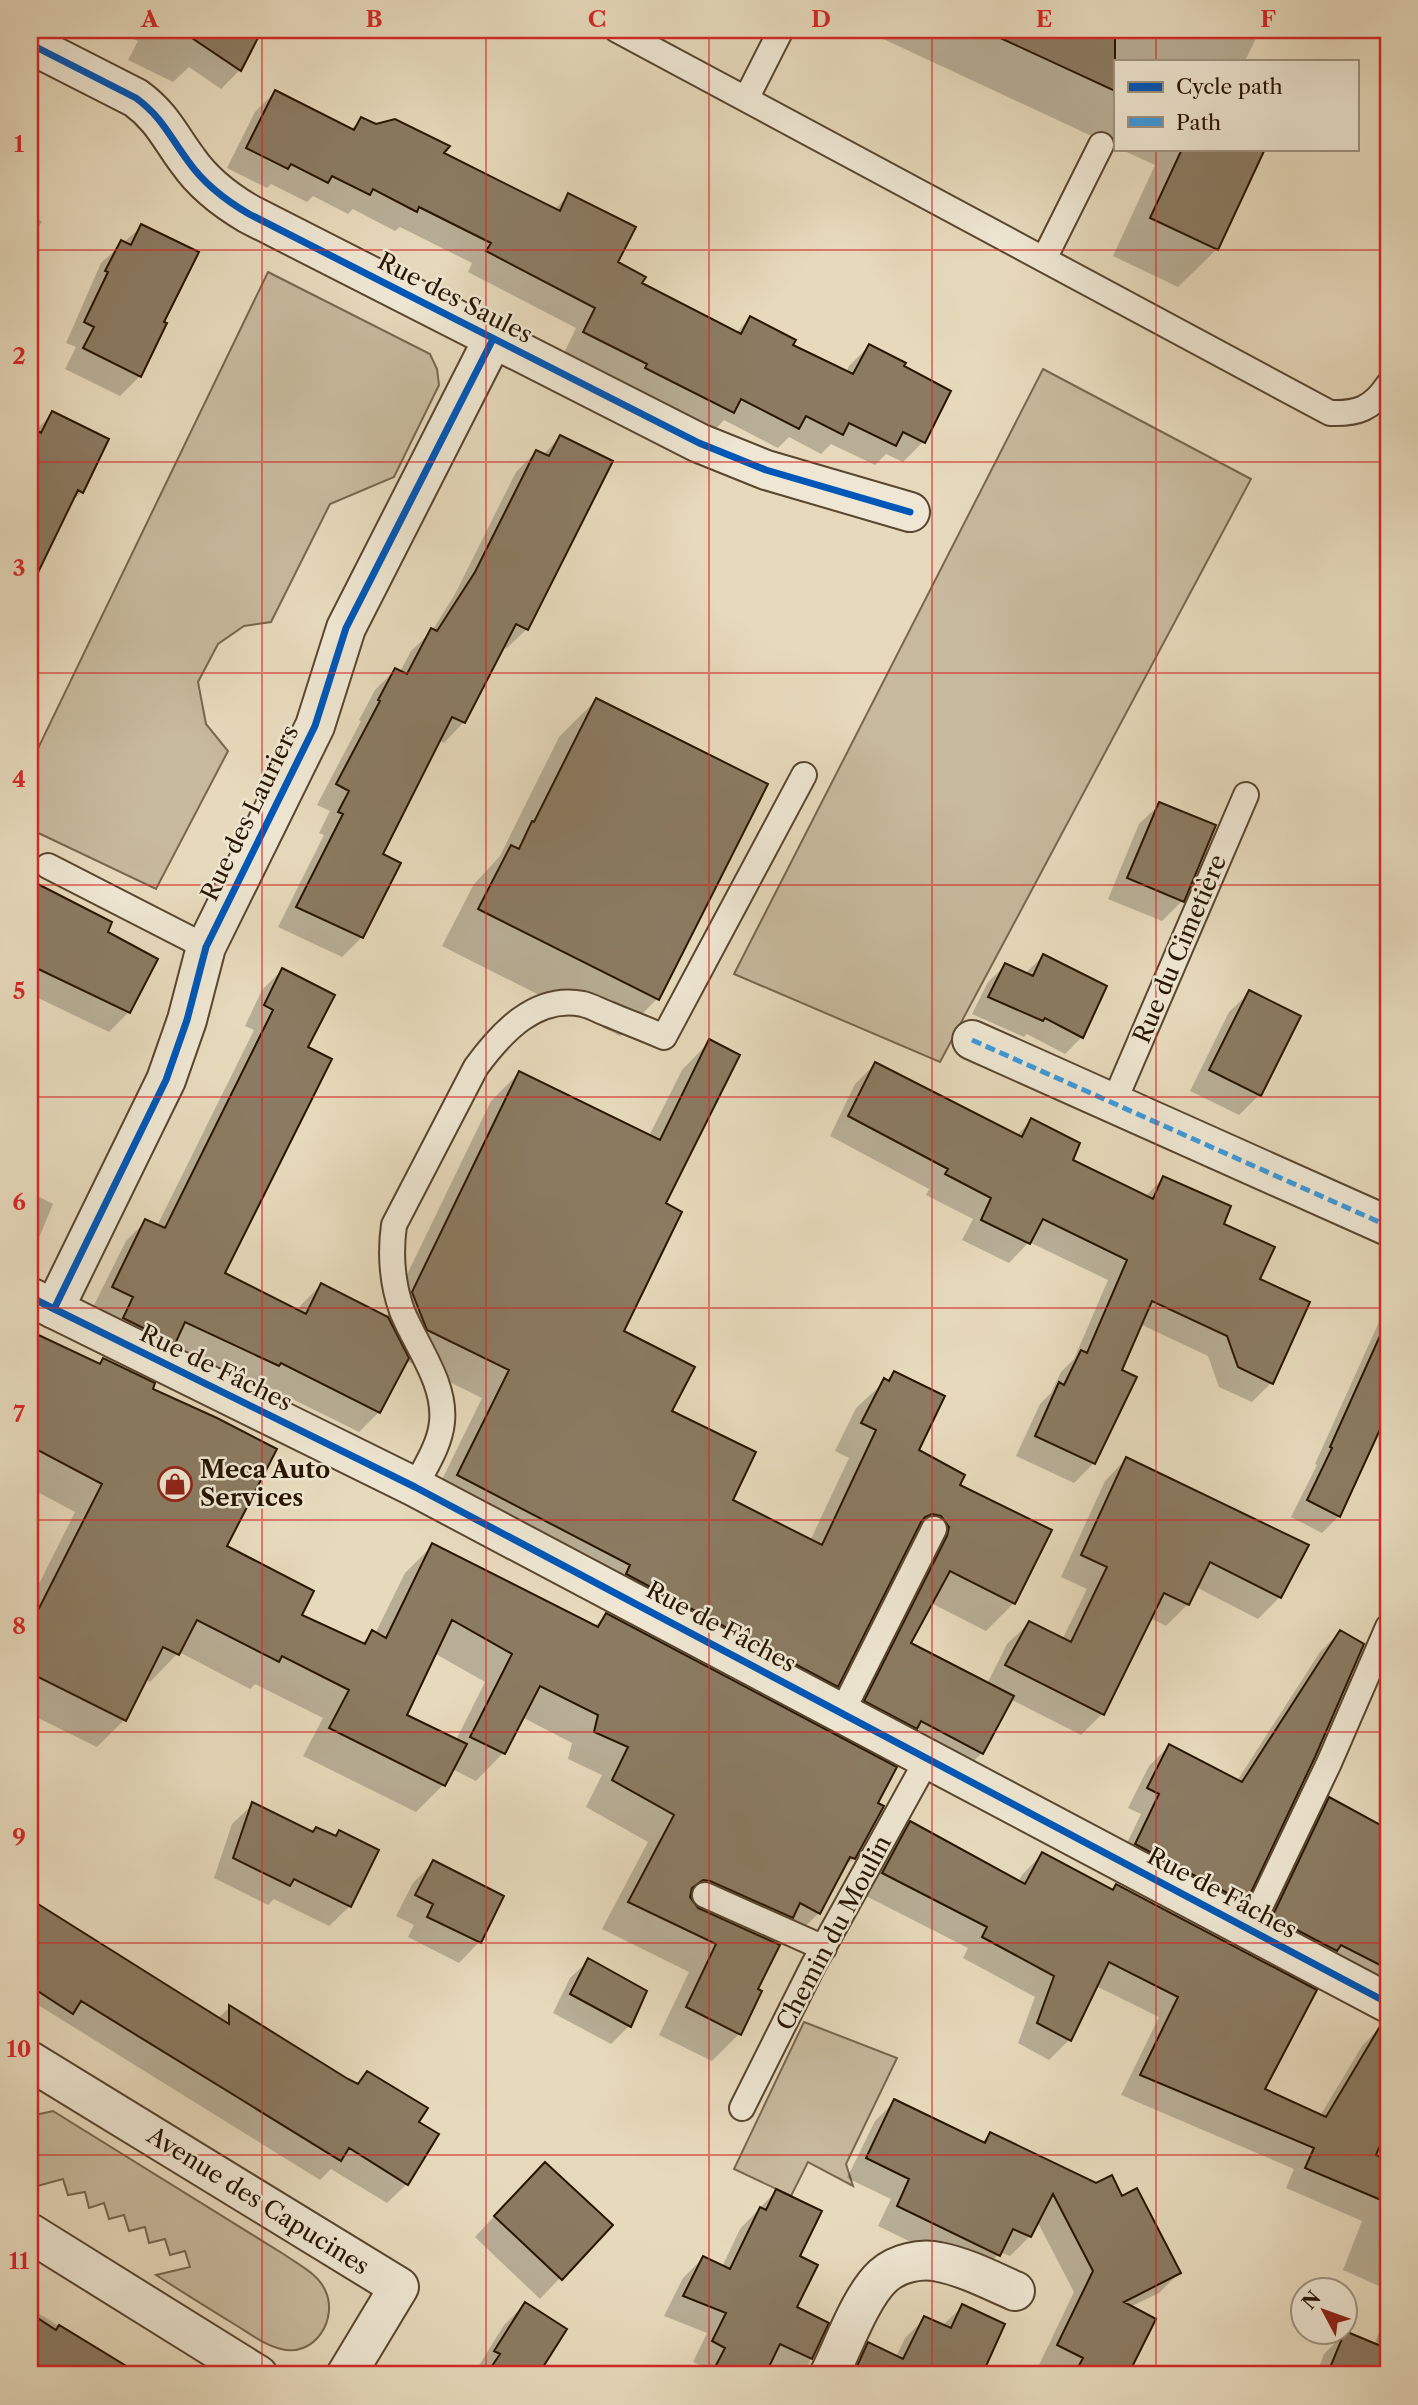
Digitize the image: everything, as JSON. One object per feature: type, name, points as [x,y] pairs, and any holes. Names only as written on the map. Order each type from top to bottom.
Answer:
[{"type":"street","name":"Rue des Saules","points":[[30,44],[136,98],[149,108],[199,175],[233,204],[672,430],[730,456],[910,512]]},
{"type":"street","name":"Rue des Lauriers","points":[[42,1303],[166,1080],[187,1020],[206,947],[315,726],[346,628],[493,339]]},
{"type":"street","points":[[972,1041],[1388,1226]]},
{"type":"street","name":"Rue de Fâches","points":[[42,1303],[415,1487],[1388,2003]]},
{"type":"street","name":"Avenue des Capucines","points":[[30,2061],[399,2287],[346,2375]]},
{"type":"street","points":[[30,2233],[258,2375]]},
{"type":"street","points":[[829,2375],[867,2296],[884,2274],[911,2261],[936,2261],[962,2268],[1015,2291]]},
{"type":"lane","points":[[617,30],[1330,413],[1351,414],[1367,407],[1388,385]]},
{"type":"lane","points":[[746,99],[781,30]]},
{"type":"lane","points":[[1044,259],[1101,145]]},
{"type":"lane","points":[[415,1487],[438,1441],[442,1421],[440,1400],[433,1377],[402,1309],[390,1252],[394,1225],[476,1067],[510,1026],[531,1012],[559,1003],[583,1004],[664,1037],[804,775]]},
{"type":"lane","name":"Rue du Cimetière","points":[[1114,1102],[1246,795]]},
{"type":"lane","points":[[48,866],[206,947]]},
{"type":"lane","points":[[842,1712],[934,1529]]},
{"type":"lane","name":"Rue de Fâches","points":[[1250,1928],[1329,1763],[1388,1627]]},
{"type":"lane","name":"Chemin du Moulin","points":[[742,2108],[824,1948],[928,1758]]},
{"type":"lane","points":[[705,1895],[824,1948]]},
{"type":"shaded area","points":[[268,272],[430,354],[437,369],[439,385],[394,477],[330,504],[271,622],[244,626],[218,644],[198,682],[206,724],[228,751],[156,889],[30,829],[30,765]]},
{"type":"shaded area","points":[[1043,369],[1251,479],[940,1062],[734,974]]},
{"type":"shaded area","points":[[804,2022],[897,2058],[846,2164],[853,2186],[808,2162],[791,2196],[734,2169]]},
{"type":"shaded area","points":[[53,2111],[313,2275],[322,2284],[329,2301],[326,2323],[314,2342],[293,2350],[281,2349],[263,2342],[156,2275],[190,2267],[185,2251],[170,2255],[165,2239],[149,2243],[145,2227],[129,2231],[124,2215],[109,2219],[104,2203],[89,2208],[85,2192],[68,2195],[63,2179],[30,2188],[30,2116]]},
{"type":"building","points":[[180,30],[262,30],[241,71]]},
{"type":"building","points":[[983,30],[1115,30],[1114,91]]},
{"type":"building","points":[[275,90],[354,130],[361,117],[376,124],[395,119],[450,146],[444,153],[560,211],[568,193],[636,227],[618,262],[646,277],[642,283],[741,334],[750,316],[796,340],[793,345],[853,374],[869,344],[951,391],[925,443],[903,432],[896,446],[849,423],[843,435],[806,416],[799,429],[741,399],[734,413],[645,368],[647,364],[583,332],[595,308],[486,251],[491,243],[419,207],[417,212],[373,189],[370,195],[332,176],[328,183],[291,164],[288,169],[246,148]]},
{"type":"building","points":[[1182,150],[1265,150],[1218,250],[1150,218]]},
{"type":"building","points":[[141,224],[199,252],[164,322],[167,323],[141,377],[83,348],[94,327],[84,322],[108,272],[105,271],[121,240],[131,245]]},
{"type":"building","points":[[52,411],[109,439],[83,493],[78,490],[30,589],[30,427],[41,433]]},
{"type":"building","points":[[560,435],[613,461],[528,630],[516,624],[465,723],[452,717],[383,854],[401,863],[363,938],[296,907],[343,814],[338,812],[349,791],[336,784],[395,668],[407,674],[431,628],[437,631],[475,572],[536,450],[549,456]]},
{"type":"building","points":[[596,698],[768,784],[659,1000],[478,909],[511,845],[519,849]]},
{"type":"building","points":[[1159,802],[1216,825],[1184,902],[1127,878]]},
{"type":"building","points":[[30,880],[112,922],[108,932],[158,959],[130,1013],[30,965]]},
{"type":"building","points":[[1043,954],[1107,986],[1083,1038],[1045,1018],[1043,1021],[988,997],[1005,963],[1033,976]]},
{"type":"building","points":[[282,968],[335,995],[308,1047],[332,1059],[225,1273],[306,1314],[321,1283],[388,1317],[409,1358],[380,1413],[281,1363],[279,1366],[185,1322],[175,1344],[123,1318],[133,1297],[112,1287],[145,1219],[165,1228],[273,1010],[264,1005]]},
{"type":"building","points":[[1249,990],[1301,1016],[1261,1096],[1209,1070]]},
{"type":"building","points":[[709,1039],[740,1055],[666,1203],[682,1212],[624,1331],[695,1367],[672,1411],[756,1452],[733,1500],[822,1545],[876,1430],[861,1423],[884,1378],[889,1381],[894,1371],[945,1396],[919,1450],[965,1475],[960,1485],[1052,1530],[1015,1604],[950,1571],[911,1643],[1014,1696],[983,1754],[921,1721],[917,1729],[864,1701],[947,1536],[949,1527],[941,1516],[932,1514],[921,1522],[838,1687],[626,1574],[630,1565],[457,1475],[509,1370],[427,1330],[412,1292],[519,1071],[660,1140]]},
{"type":"building","points":[[875,1062],[1022,1137],[1031,1118],[1080,1143],[1073,1160],[1153,1199],[1163,1176],[1231,1206],[1224,1224],[1275,1247],[1260,1279],[1310,1302],[1273,1384],[1238,1367],[1227,1336],[1152,1301],[1122,1370],[1137,1377],[1095,1464],[1035,1436],[1059,1382],[1064,1385],[1081,1350],[1087,1353],[1127,1260],[1043,1219],[1030,1244],[981,1220],[991,1198],[945,1174],[948,1169],[848,1116]]},
{"type":"building","points":[[1388,1318],[1388,1412],[1340,1517],[1307,1500]]},
{"type":"building","points":[[30,1331],[100,1364],[103,1358],[155,1383],[153,1389],[277,1449],[227,1546],[314,1591],[302,1615],[365,1644],[372,1630],[386,1638],[432,1543],[598,1627],[606,1613],[897,1767],[878,1803],[884,1806],[855,1859],[850,1857],[820,1914],[800,1903],[793,1918],[710,1881],[703,1880],[692,1888],[690,1897],[698,1908],[780,1945],[758,1989],[762,1991],[741,2035],[686,2007],[716,1944],[628,1902],[674,1815],[612,1780],[628,1747],[594,1732],[598,1715],[540,1686],[505,1754],[470,1737],[512,1654],[452,1620],[407,1715],[467,1744],[445,1786],[329,1728],[349,1690],[282,1656],[279,1662],[197,1620],[179,1655],[163,1647],[126,1721],[30,1673],[30,1626],[102,1484],[30,1446]]},
{"type":"building","points":[[1126,1457],[1309,1545],[1281,1598],[1210,1562],[1189,1605],[1164,1593],[1104,1715],[1005,1665],[1029,1621],[1071,1642],[1107,1567],[1081,1555]]},
{"type":"building","points":[[1340,1630],[1364,1644],[1315,1757],[1246,1903],[1135,1844],[1159,1794],[1147,1788],[1169,1744],[1242,1782]]},
{"type":"building","points":[[1329,1797],[1388,1829],[1388,1969],[1341,1945],[1337,1951],[1272,1917]]},
{"type":"building","points":[[252,1802],[313,1832],[316,1827],[336,1836],[339,1830],[379,1850],[351,1907],[294,1879],[290,1886],[233,1858]]},
{"type":"building","points":[[910,1821],[1025,1884],[1042,1852],[1113,1890],[1116,1884],[1317,1990],[1265,2089],[1326,2117],[1382,2023],[1388,2025],[1388,2127],[1376,2155],[1388,2160],[1388,2203],[1305,2168],[1314,2148],[1140,2075],[1178,1997],[1109,1962],[1071,2041],[1037,2023],[1054,1976],[982,1937],[987,1927],[882,1873]]},
{"type":"building","points":[[433,1860],[504,1896],[481,1943],[427,1917],[433,1904],[415,1895]]},
{"type":"building","points":[[30,1899],[229,2024],[229,2005],[348,2079],[358,2084],[367,2071],[428,2108],[419,2122],[439,2134],[408,2185],[349,2148],[341,2161],[81,2001],[73,2014],[30,1986]]},
{"type":"building","points":[[588,1958],[647,1991],[631,2027],[570,1994]]},
{"type":"building","points":[[894,2099],[985,2143],[990,2132],[1096,2183],[1112,2175],[1122,2196],[1137,2188],[1181,2273],[1124,2302],[1156,2319],[1128,2375],[1074,2375],[1083,2358],[1057,2345],[1093,2271],[1053,2194],[1031,2237],[1013,2229],[1000,2256],[897,2206],[909,2179],[866,2158]]},
{"type":"building","points":[[545,2162],[613,2225],[562,2280],[494,2216]]},
{"type":"building","points":[[776,2189],[822,2211],[800,2256],[818,2265],[797,2307],[829,2323],[812,2359],[780,2344],[765,2375],[711,2375],[725,2348],[712,2341],[726,2313],[683,2296],[703,2256],[730,2269],[760,2207],[766,2210]]},
{"type":"building","points":[[525,2302],[567,2329],[538,2375],[486,2375],[500,2354],[494,2351]]},
{"type":"building","points":[[962,2304],[1005,2324],[982,2375],[853,2375],[868,2342],[903,2359],[924,2316],[951,2328]]},
{"type":"building","points":[[30,2313],[56,2330],[59,2325],[141,2375],[30,2375]]},
{"type":"building","points":[[1358,2336],[1388,2349],[1388,2375],[1327,2375],[1339,2346],[1358,2346]]},
{"type":"marked path","points":[[972,1040],[1388,1226]]},
{"type":"cycle path","points":[[30,44],[136,98],[159,120],[201,177],[223,197],[249,214],[699,443],[766,470],[910,512]]},
{"type":"cycle path","points":[[54,1309],[166,1080],[187,1020],[206,947],[315,726],[346,628],[493,339]]},
{"type":"cycle path","points":[[30,1297],[415,1487],[1388,2003]]},
{"type":"place","name":"Meca Auto Services","points":[[175,1484]]}]
